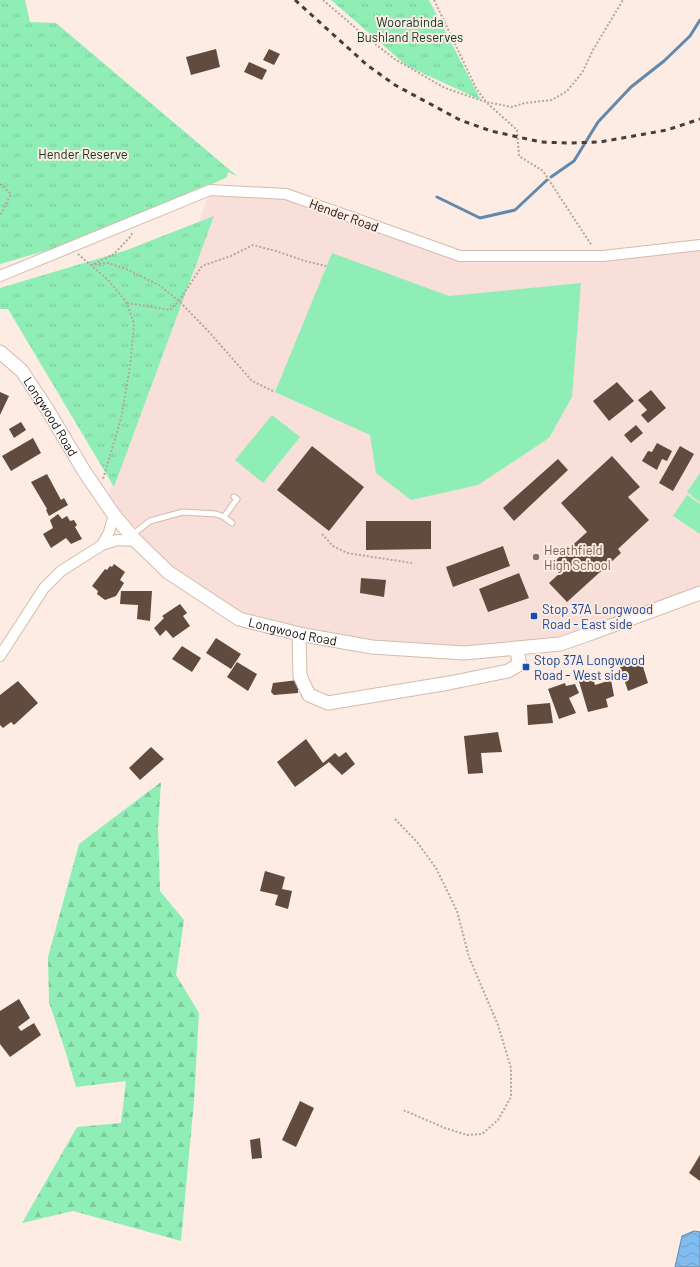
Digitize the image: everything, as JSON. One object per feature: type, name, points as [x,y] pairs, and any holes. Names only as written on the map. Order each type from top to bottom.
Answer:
[{"type":"street","name":"Hender Road","points":[[0,276],[210,190],[286,194],[460,256],[603,256],[700,245]]},
{"type":"street","name":"Longwood Road","points":[[0,352],[22,370],[84,471],[114,514],[134,538],[168,572],[239,619],[299,634],[372,647],[464,653],[560,644],[592,634],[700,593]]},
{"type":"street","points":[[102,545],[109,532],[114,514]]},
{"type":"street","points":[[0,656],[44,588],[61,572],[102,545],[117,540],[134,538]]},
{"type":"street","points":[[299,634],[300,676],[309,695],[328,703],[508,671],[520,664],[516,649]]},
{"type":"lane","points":[[224,517],[237,499],[234,497]]},
{"type":"lane","points":[[134,538],[150,521],[183,512],[216,514],[224,517],[232,523]]},
{"type":"path","points":[[323,0],[396,60],[446,88],[486,102],[512,107],[552,100],[567,91],[582,73],[593,50],[623,0]]},
{"type":"path","points":[[434,0],[476,88],[486,102],[517,130],[519,156],[543,171],[591,246],[603,256]]},
{"type":"path","points":[[0,184],[11,194],[0,216]]},
{"type":"path","points":[[91,265],[114,254],[130,237],[141,218]]},
{"type":"path","points":[[127,302],[170,310],[179,301],[202,266],[230,256],[253,245],[276,250],[305,261],[326,266]]},
{"type":"path","points":[[70,247],[108,280],[127,302],[134,324],[130,366],[121,419],[98,492]]},
{"type":"path","points":[[91,265],[108,263],[126,269],[159,285],[179,301],[210,333],[252,381],[275,392]]},
{"type":"path","points":[[322,534],[333,546],[347,553],[412,563]]},
{"type":"path","points":[[395,819],[417,842],[436,868],[457,911],[469,957],[498,1025],[511,1068],[511,1097],[498,1120],[482,1134],[467,1136],[403,1110]]},
{"type":"shaded area","points":[[210,190],[286,194],[460,256],[603,256],[700,245],[700,593],[592,633],[516,649],[372,647],[239,619],[168,572],[106,503]]},
{"type":"green space","name":"Hender Reserve","points":[[0,0],[25,0],[30,22],[56,23],[237,176],[228,172],[227,177],[117,230],[0,264]]},
{"type":"green space","name":"Woorabinda Bushland Reserves","points":[[331,0],[429,0],[481,100],[407,66]]},
{"type":"green space","points":[[214,216],[114,487],[8,309],[0,309],[0,288],[124,251]]},
{"type":"green space","points":[[332,253],[449,296],[581,283],[572,397],[549,438],[478,485],[411,500],[376,473],[370,435],[275,392]]},
{"type":"green space","points":[[272,415],[300,437],[263,483],[235,460]]},
{"type":"green space","points":[[700,473],[700,502],[687,492]]},
{"type":"green space","points":[[687,495],[700,504],[700,534],[673,516]]},
{"type":"green space","points":[[161,782],[158,828],[160,891],[184,920],[176,975],[199,1013],[194,1101],[181,1241],[73,1211],[22,1223],[77,1127],[121,1123],[126,1081],[76,1087],[49,1002],[48,957],[79,844]]},
{"type":"water","points":[[694,1231],[700,1232],[700,1267],[675,1267],[682,1236]]},
{"type":"building","points":[[216,49],[220,67],[191,75],[186,57]]},
{"type":"building","points":[[269,49],[280,54],[274,65],[263,60]]},
{"type":"building","points":[[249,62],[267,70],[262,80],[244,72]]},
{"type":"building","points":[[617,382],[634,401],[609,421],[593,401]]},
{"type":"building","points":[[651,390],[666,408],[648,423],[641,415],[647,410],[638,400]]},
{"type":"building","points":[[0,392],[9,396],[0,415]]},
{"type":"building","points":[[21,422],[26,430],[14,438],[9,429]]},
{"type":"building","points":[[636,425],[643,433],[631,443],[624,435]]},
{"type":"building","points":[[33,438],[41,453],[11,471],[2,456]]},
{"type":"building","points":[[657,443],[672,451],[667,461],[662,459],[657,470],[642,461],[648,451],[652,452]]},
{"type":"building","points":[[312,446],[364,487],[329,531],[277,490]]},
{"type":"building","points":[[680,446],[694,454],[673,491],[659,483]]},
{"type":"building","points":[[612,456],[640,487],[628,497],[649,520],[618,549],[621,553],[567,602],[549,583],[562,571],[554,562],[587,532],[561,503]]},
{"type":"building","points":[[558,459],[568,470],[514,521],[503,508]]},
{"type":"building","points":[[47,474],[61,500],[64,498],[68,505],[49,516],[46,510],[47,509],[31,482]]},
{"type":"building","points":[[58,514],[62,519],[67,516],[70,521],[74,520],[77,525],[75,527],[82,539],[71,544],[66,538],[51,548],[43,534],[53,528],[50,520]]},
{"type":"building","points":[[366,521],[431,521],[431,549],[366,550]]},
{"type":"building","points":[[503,546],[510,566],[453,587],[446,567]]},
{"type":"building","points":[[114,564],[125,572],[120,580],[124,583],[116,596],[105,600],[97,594],[98,591],[92,586],[105,569],[107,570]]},
{"type":"building","points":[[519,573],[529,598],[488,612],[479,589]]},
{"type":"building","points":[[361,578],[386,580],[384,597],[360,593]]},
{"type":"building","points":[[121,591],[152,591],[150,621],[137,619],[138,605],[120,604]]},
{"type":"building","points":[[180,604],[187,613],[183,616],[190,626],[173,638],[166,630],[160,636],[154,628],[164,618],[162,616]]},
{"type":"building","points":[[216,638],[241,654],[231,669],[206,653]]},
{"type":"building","points":[[182,646],[201,658],[192,672],[172,659]]},
{"type":"building","points":[[640,657],[648,683],[628,691],[619,664]]},
{"type":"building","points":[[237,662],[257,674],[248,691],[227,677]]},
{"type":"building","points":[[592,674],[595,685],[611,680],[614,696],[606,699],[608,707],[588,712],[578,678]]},
{"type":"building","points":[[298,680],[298,693],[274,695],[271,692],[273,683]]},
{"type":"building","points":[[18,681],[38,703],[14,725],[11,722],[3,728],[0,725],[0,695]]},
{"type":"building","points":[[565,683],[566,686],[575,684],[579,693],[569,698],[576,713],[559,719],[548,689]]},
{"type":"building","points":[[550,703],[553,723],[528,725],[527,705]]},
{"type":"building","points":[[498,732],[502,752],[481,753],[483,773],[468,774],[464,736]]},
{"type":"building","points":[[306,739],[323,763],[335,753],[339,757],[346,752],[355,764],[342,775],[329,762],[295,787],[277,762]]},
{"type":"building","points":[[151,747],[164,759],[140,780],[129,768]]},
{"type":"building","points":[[265,871],[285,877],[282,889],[292,891],[288,909],[275,905],[278,895],[260,891]]},
{"type":"building","points":[[19,999],[30,1018],[18,1027],[21,1031],[34,1023],[41,1035],[10,1057],[0,1044],[0,1011]]},
{"type":"building","points":[[300,1101],[314,1108],[296,1147],[282,1140]]},
{"type":"building","points":[[260,1138],[262,1158],[252,1159],[250,1140]]},
{"type":"building","points":[[700,1155],[700,1181],[689,1173]]},
{"type":"waterway","points":[[551,177],[574,161],[598,122],[631,87],[664,61],[690,36],[700,20]]},
{"type":"waterway","points":[[437,197],[480,218],[515,210],[547,180]]},
{"type":"railway","points":[[295,0],[367,65],[395,85],[460,120],[491,131],[541,142],[600,142],[667,130],[700,119]]},
{"type":"place","name":"Heathfield High School","points":[[536,557]]},
{"type":"place","name":"Stop 37A Longwood Road - East side","points":[[534,616]]},
{"type":"place","name":"Stop 37A Longwood Road - West side","points":[[526,667]]}]
